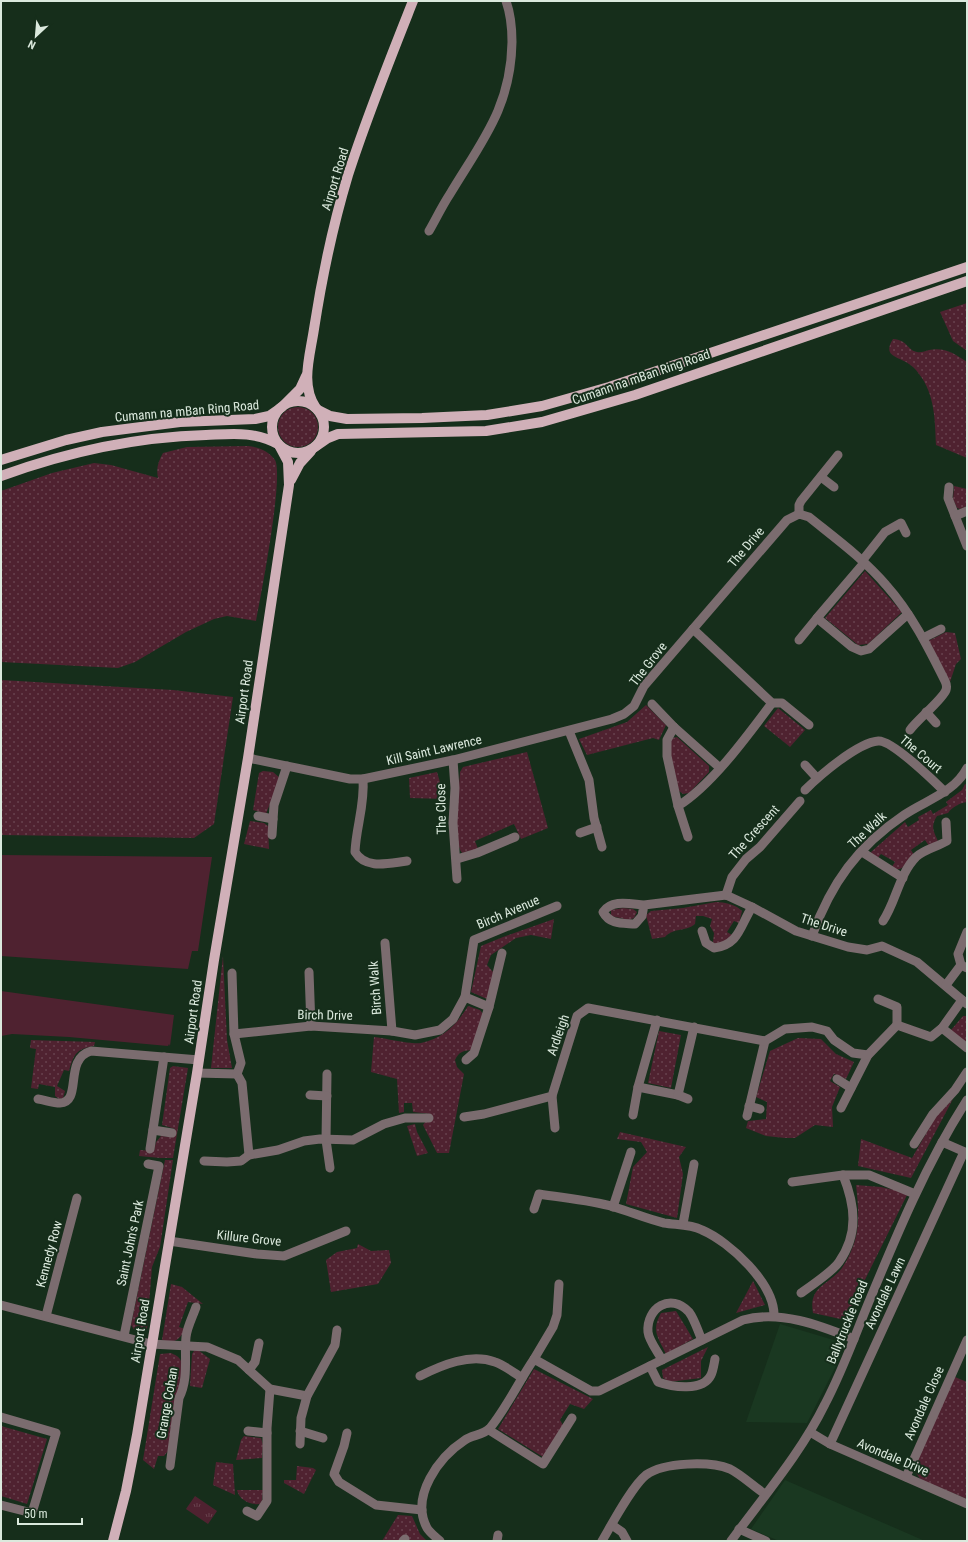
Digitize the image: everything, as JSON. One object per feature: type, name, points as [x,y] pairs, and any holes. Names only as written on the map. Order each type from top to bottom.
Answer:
[{"type":"main road","name":"Airport Road","points":[[317,409],[308,395],[308,371],[324,269],[342,195],[366,124],[413,1]]},
{"type":"main road","name":"Cumann na mBan Ring Road","points":[[317,409],[330,416],[347,419],[487,415],[542,406],[609,387],[967,267]]},
{"type":"main road","name":"Cumann na mBan Ring Road","points":[[314,448],[328,438],[338,434],[486,431],[542,422],[635,395],[967,281]]},
{"type":"main road","name":"Airport Road","points":[[282,407],[300,388],[308,371]]},
{"type":"main road","points":[[301,401],[317,409],[323,419],[325,431],[314,448],[296,454],[279,445],[272,428],[273,420],[282,407],[301,401]]},
{"type":"main road","name":"Cumann na mBan Ring Road","points":[[1,460],[66,440],[102,432],[180,422],[255,419],[269,416],[282,407]]},
{"type":"main road","name":"Cumann na mBan Ring Road","points":[[1,476],[66,455],[159,438],[245,433],[264,437],[279,445]]},
{"type":"main road","name":"Airport Road","points":[[112,1541],[132,1463],[248,758],[289,485],[288,462],[279,445]]},
{"type":"main road","name":"Airport Road","points":[[289,485],[296,469],[314,448]]},
{"type":"street","points":[[429,231],[449,195],[485,140],[502,104],[512,65],[512,16],[506,1]]},
{"type":"street","points":[[838,455],[799,505],[799,514],[809,517],[863,562],[886,585],[908,614],[923,638],[945,681],[946,690],[942,697],[910,730]]},
{"type":"street","points":[[821,477],[834,488]]},
{"type":"street","points":[[949,487],[948,498],[967,546]]},
{"type":"street","points":[[955,516],[967,511]]},
{"type":"street","points":[[898,513],[906,533]]},
{"type":"street","name":"The Drive","points":[[717,602],[787,520],[799,514]]},
{"type":"street","points":[[799,640],[863,562],[885,532],[901,523]]},
{"type":"street","name":"The Grove","points":[[624,714],[634,706],[644,686],[717,602]]},
{"type":"street","points":[[817,618],[852,647],[861,651],[869,648],[908,614]]},
{"type":"street","points":[[693,629],[772,703],[782,703],[809,725]]},
{"type":"street","points":[[923,638],[941,629]]},
{"type":"street","points":[[678,806],[688,800],[720,768],[772,703]]},
{"type":"street","points":[[652,704],[674,727],[720,768]]},
{"type":"street","points":[[926,712],[936,723]]},
{"type":"street","name":"Kill Saint Lawrence","points":[[248,758],[350,779],[363,779],[453,760],[569,731],[624,714]]},
{"type":"street","points":[[674,727],[667,740],[667,756],[678,806],[688,837]]},
{"type":"street","points":[[569,731],[589,780],[602,847]]},
{"type":"street","name":"The Court","points":[[805,790],[817,778],[848,755],[878,740],[887,742],[927,774],[945,792]]},
{"type":"street","name":"The Close","points":[[453,760],[455,788],[453,823],[457,859],[457,879]]},
{"type":"street","points":[[805,765],[817,778]]},
{"type":"street","points":[[272,835],[276,800],[288,766]]},
{"type":"street","name":"The Walk","points":[[812,936],[822,908],[844,870],[880,832],[906,813],[945,792],[964,774],[967,768]]},
{"type":"street","points":[[363,779],[362,814],[355,840],[355,852],[363,861],[374,864],[407,861]]},
{"type":"street","name":"The Crescent","points":[[726,895],[732,877],[746,859],[760,847],[800,801]]},
{"type":"street","points":[[258,816],[273,819]]},
{"type":"street","points":[[883,921],[891,910],[903,878],[915,859],[922,852],[947,841],[946,822]]},
{"type":"street","points":[[580,833],[597,827]]},
{"type":"street","points":[[457,859],[477,854],[515,837]]},
{"type":"street","points":[[862,852],[903,878]]},
{"type":"street","points":[[644,905],[726,895]]},
{"type":"street","name":"The Drive","points":[[726,895],[752,906],[796,931],[833,943],[867,950],[882,946],[917,962],[946,985],[964,1002]]},
{"type":"street","name":"Birch Avenue","points":[[392,1031],[415,1035],[440,1030],[453,1019],[465,997],[474,940],[557,906]]},
{"type":"street","points":[[702,931],[706,943],[714,948],[724,947],[736,939],[743,920],[752,906]]},
{"type":"street","points":[[946,985],[964,966],[958,954],[967,932]]},
{"type":"street","name":"Birch Walk","points":[[385,943],[392,1031]]},
{"type":"street","points":[[466,1060],[474,1053],[489,1007],[502,953]]},
{"type":"street","points":[[309,972],[310,1026]]},
{"type":"street","points":[[232,973],[234,1034],[241,1063],[237,1074],[242,1083],[249,1155]]},
{"type":"street","points":[[465,997],[489,1007]]},
{"type":"street","points":[[841,1108],[868,1055],[897,1025],[897,1007],[878,999]]},
{"type":"street","points":[[897,1025],[932,1037],[942,1028],[964,1002]]},
{"type":"street","name":"Ardleigh","points":[[555,1128],[552,1096],[577,1016],[588,1008],[765,1041]]},
{"type":"street","points":[[634,1115],[638,1087],[657,1020]]},
{"type":"street","name":"Birch Drive","points":[[234,1034],[310,1026],[392,1031]]},
{"type":"street","points":[[678,1095],[694,1027]]},
{"type":"street","points":[[747,1116],[765,1041],[784,1029],[812,1027],[827,1031],[834,1040],[853,1053],[868,1055]]},
{"type":"street","points":[[942,1028],[967,1048]]},
{"type":"street","points":[[38,1099],[61,1103],[67,1101],[71,1095],[76,1064],[83,1053],[91,1051],[199,1060]]},
{"type":"street","points":[[150,1149],[164,1057]]},
{"type":"street","points":[[914,1144],[933,1114],[955,1090],[967,1072]]},
{"type":"street","points":[[197,1073],[237,1074]]},
{"type":"street","points":[[327,1074],[326,1140],[330,1168]]},
{"type":"street","points":[[836,1079],[852,1088]]},
{"type":"street","points":[[638,1087],[678,1095],[688,1099]]},
{"type":"street","points":[[310,1095],[327,1096]]},
{"type":"street","points":[[464,1117],[484,1114],[552,1096]]},
{"type":"street","name":"Ballytruckle Road","points":[[731,1541],[810,1432],[833,1390],[915,1194],[942,1142],[967,1100]]},
{"type":"street","points":[[749,1106],[760,1109]]},
{"type":"street","points":[[204,1161],[227,1162],[241,1160],[249,1155],[278,1150],[304,1141],[353,1140],[384,1124],[405,1118],[429,1118]]},
{"type":"street","points":[[153,1130],[172,1133]]},
{"type":"street","points":[[942,1142],[965,1153]]},
{"type":"street","points":[[613,1207],[631,1152]]},
{"type":"street","name":"Avondale Lawn","points":[[830,1444],[965,1153]]},
{"type":"street","name":"Saint John's Park","points":[[124,1336],[159,1166],[148,1164]]},
{"type":"street","points":[[683,1224],[694,1164]]},
{"type":"street","points":[[792,1182],[843,1175],[869,1175],[915,1194]]},
{"type":"street","points":[[802,1293],[839,1263],[851,1237],[853,1216],[852,1196],[843,1175]]},
{"type":"street","points":[[534,1209],[539,1194],[613,1207],[653,1220],[683,1224],[702,1230],[722,1242],[742,1258],[768,1292],[772,1301],[774,1316]]},
{"type":"street","name":"Kennedy Row","points":[[46,1316],[77,1198]]},
{"type":"street","name":"Killure Grove","points":[[169,1241],[257,1254],[284,1256],[346,1231]]},
{"type":"street","points":[[440,1541],[428,1528],[422,1510],[423,1492],[432,1474],[447,1456],[465,1440],[489,1430],[553,1327],[556,1315],[559,1284]]},
{"type":"street","points":[[662,1360],[648,1333],[650,1320],[658,1308],[667,1302],[680,1304],[690,1313],[702,1340]]},
{"type":"street","points":[[1,1305],[151,1344],[187,1345],[207,1348],[238,1360],[270,1389],[308,1396]]},
{"type":"street","name":"Grange Cohan","points":[[170,1466],[179,1398],[184,1388],[187,1345],[186,1336],[196,1307]]},
{"type":"street","points":[[534,1359],[591,1391],[599,1391],[743,1320],[758,1316],[774,1316],[825,1328],[854,1339]]},
{"type":"street","points":[[300,1444],[301,1418],[308,1396],[335,1345],[337,1330]]},
{"type":"street","name":"Avondale Close","points":[[906,1477],[967,1340]]},
{"type":"street","points":[[249,1370],[255,1362],[259,1343]]},
{"type":"street","points":[[650,1366],[658,1382],[673,1387],[690,1386],[704,1383],[711,1375],[715,1359]]},
{"type":"street","points":[[420,1376],[442,1365],[471,1360],[486,1360],[496,1362],[522,1378]]},
{"type":"street","points":[[247,1511],[257,1516],[267,1501],[267,1433],[270,1389]]},
{"type":"street","points":[[1,1418],[56,1433],[32,1513],[1,1505]]},
{"type":"street","points":[[489,1430],[543,1464],[572,1418]]},
{"type":"street","points":[[248,1431],[267,1433]]},
{"type":"street","points":[[300,1431],[324,1438]]},
{"type":"street","name":"Avondale Drive","points":[[810,1432],[830,1444],[967,1504]]},
{"type":"street","points":[[347,1433],[334,1474],[339,1482],[376,1505],[422,1510]]},
{"type":"street","points":[[602,1541],[635,1487],[646,1475],[662,1468],[684,1464],[706,1465],[730,1469],[764,1494]]},
{"type":"street","points":[[612,1525],[622,1532],[627,1541]]},
{"type":"street","points":[[739,1529],[766,1541]]},
{"type":"shaded area","points":[[780,1324],[837,1341],[842,1347],[841,1356],[807,1423],[746,1422]]},
{"type":"shaded area","points":[[785,1480],[925,1541],[779,1541],[751,1529]]},
{"type":"green space","points":[[967,303],[967,351],[953,341],[940,312]]},
{"type":"green space","points":[[893,339],[902,341],[917,352],[935,349],[945,350],[967,362],[967,458],[936,445],[933,408],[928,390],[918,372],[912,366],[894,356],[890,352],[889,348]]},
{"type":"green space","points":[[294,407],[302,407],[309,410],[315,416],[318,427],[315,438],[309,444],[302,447],[294,447],[287,444],[281,438],[278,431],[278,423],[281,416],[287,410]]},
{"type":"green space","points":[[248,446],[259,448],[270,454],[275,460],[277,470],[277,488],[271,537],[256,621],[227,616],[214,619],[186,632],[135,662],[118,668],[1,662],[1,491],[52,473],[94,463],[111,465],[158,478],[158,465],[163,453],[187,447]]},
{"type":"green space","points":[[954,486],[967,489],[967,506],[960,509],[957,508],[953,499]]},
{"type":"green space","points":[[865,571],[902,612],[868,644],[858,645],[825,618]]},
{"type":"green space","points":[[946,632],[955,633],[961,659],[956,664],[950,682],[928,641]]},
{"type":"green space","points":[[1,680],[173,690],[233,697],[214,824],[194,838],[1,835]]},
{"type":"green space","points":[[646,705],[666,725],[659,740],[653,738],[587,755],[579,739],[627,722]]},
{"type":"green space","points":[[778,708],[805,730],[790,747],[764,726]]},
{"type":"green space","points":[[677,737],[709,766],[709,772],[689,793],[683,794],[679,791],[669,748],[672,738]]},
{"type":"green space","points":[[527,752],[548,828],[521,839],[514,824],[475,841],[478,849],[462,853],[457,837],[457,826],[460,772],[463,767]]},
{"type":"green space","points":[[263,771],[273,772],[280,778],[266,814],[253,810],[259,773]]},
{"type":"green space","points":[[437,772],[446,799],[410,798],[409,778]]},
{"type":"green space","points":[[965,784],[967,785],[967,802],[956,806],[948,813],[937,816],[935,820],[933,826],[939,843],[929,846],[925,840],[911,850],[914,855],[907,864],[898,869],[891,868],[895,862],[881,854],[877,859],[873,856],[871,852],[905,822],[908,827],[919,820],[918,817],[931,810],[933,814],[948,805],[946,802],[962,790]]},
{"type":"green space","points":[[250,821],[264,823],[268,826],[269,849],[244,844]]},
{"type":"green space","points":[[1,855],[212,857],[198,951],[192,951],[188,969],[1,956]]},
{"type":"green space","points":[[716,902],[730,904],[742,911],[739,923],[734,921],[727,932],[732,935],[726,942],[715,944],[713,942],[714,933],[710,926],[712,919],[703,916],[696,916],[695,924],[688,928],[672,932],[665,937],[652,939],[646,915],[651,911],[683,908]]},
{"type":"green space","points":[[623,908],[633,909],[637,912],[634,918],[629,920],[611,916],[611,910]]},
{"type":"green space","points":[[554,919],[551,939],[531,935],[516,938],[491,955],[487,965],[494,973],[487,999],[471,992],[481,946]]},
{"type":"green space","points":[[223,956],[227,1040],[232,1068],[211,1068]]},
{"type":"green space","points":[[1,991],[174,1015],[170,1046],[169,1044],[168,1046],[69,1037],[12,1034],[1,1036]]},
{"type":"green space","points":[[468,1006],[480,1010],[483,1014],[471,1050],[461,1052],[455,1060],[457,1067],[464,1074],[449,1153],[437,1153],[423,1125],[431,1114],[413,1112],[412,1103],[404,1103],[404,1112],[399,1113],[397,1079],[371,1072],[374,1037],[411,1043],[429,1041],[443,1034],[449,1029],[459,1019]]},
{"type":"green space","points":[[963,1016],[967,1016],[967,1044],[951,1030]]},
{"type":"green space","points":[[659,1031],[681,1035],[671,1088],[648,1083]]},
{"type":"green space","points":[[798,1038],[821,1039],[836,1054],[854,1062],[846,1079],[834,1074],[830,1081],[840,1087],[832,1107],[833,1127],[815,1125],[795,1138],[766,1136],[746,1128],[748,1121],[766,1119],[767,1102],[756,1097],[770,1051]]},
{"type":"green space","points":[[31,1040],[95,1042],[94,1046],[79,1051],[74,1056],[69,1071],[64,1070],[57,1086],[65,1091],[63,1098],[59,1099],[55,1096],[55,1087],[39,1084],[38,1089],[31,1088],[36,1049],[30,1048]]},
{"type":"green space","points":[[173,1066],[188,1068],[173,1158],[139,1156],[140,1150],[154,1151],[156,1142],[161,1136],[173,1137],[175,1129],[162,1125],[170,1068]]},
{"type":"green space","points":[[953,1099],[911,1178],[858,1166],[861,1139],[912,1158],[936,1116]]},
{"type":"green space","points":[[415,1124],[417,1132],[428,1153],[417,1156],[407,1126]]},
{"type":"green space","points":[[620,1132],[686,1147],[679,1157],[683,1174],[677,1218],[626,1204],[633,1167],[647,1152],[641,1142],[617,1139]]},
{"type":"green space","points":[[165,1160],[173,1160],[160,1247],[152,1267],[147,1329],[141,1332],[135,1331],[131,1325]]},
{"type":"green space","points":[[856,1185],[881,1187],[908,1193],[845,1320],[813,1313],[812,1304],[817,1291],[842,1268],[853,1247],[857,1233],[858,1220]]},
{"type":"green space","points":[[358,1244],[371,1251],[389,1250],[391,1263],[378,1284],[331,1292],[326,1260],[337,1252],[357,1248]]},
{"type":"green space","points":[[753,1281],[765,1305],[736,1313]]},
{"type":"green space","points":[[171,1284],[182,1287],[203,1304],[188,1302],[179,1327],[185,1329],[179,1338],[170,1342],[162,1340]]},
{"type":"green space","points":[[676,1311],[693,1339],[666,1354],[658,1338],[656,1325],[661,1313]]},
{"type":"green space","points":[[708,1347],[701,1361],[701,1378],[669,1382],[663,1378],[662,1370]]},
{"type":"green space","points":[[198,1350],[210,1359],[202,1388],[190,1386],[192,1354],[194,1351]]},
{"type":"green space","points":[[171,1353],[178,1357],[181,1361],[182,1379],[168,1451],[164,1456],[158,1456],[154,1469],[143,1460],[160,1354]]},
{"type":"green space","points":[[534,1369],[593,1399],[584,1409],[570,1404],[560,1420],[563,1425],[543,1457],[498,1429]]},
{"type":"green space","points":[[955,1377],[967,1382],[967,1499],[921,1480],[915,1472],[916,1462]]},
{"type":"green space","points":[[1,1426],[47,1439],[27,1504],[1,1496]]},
{"type":"green space","points":[[244,1436],[261,1438],[263,1445],[262,1458],[236,1460],[241,1440]]},
{"type":"green space","points":[[216,1462],[233,1464],[235,1495],[213,1485]]},
{"type":"green space","points":[[297,1466],[313,1468],[316,1470],[304,1494],[284,1483],[284,1480],[296,1480]]},
{"type":"green space","points":[[237,1490],[263,1490],[262,1501],[260,1504],[249,1503],[240,1497]]},
{"type":"green space","points":[[195,1496],[217,1511],[208,1524],[186,1509]]},
{"type":"green space","points":[[398,1515],[412,1516],[420,1534],[427,1541],[382,1541]]}]
